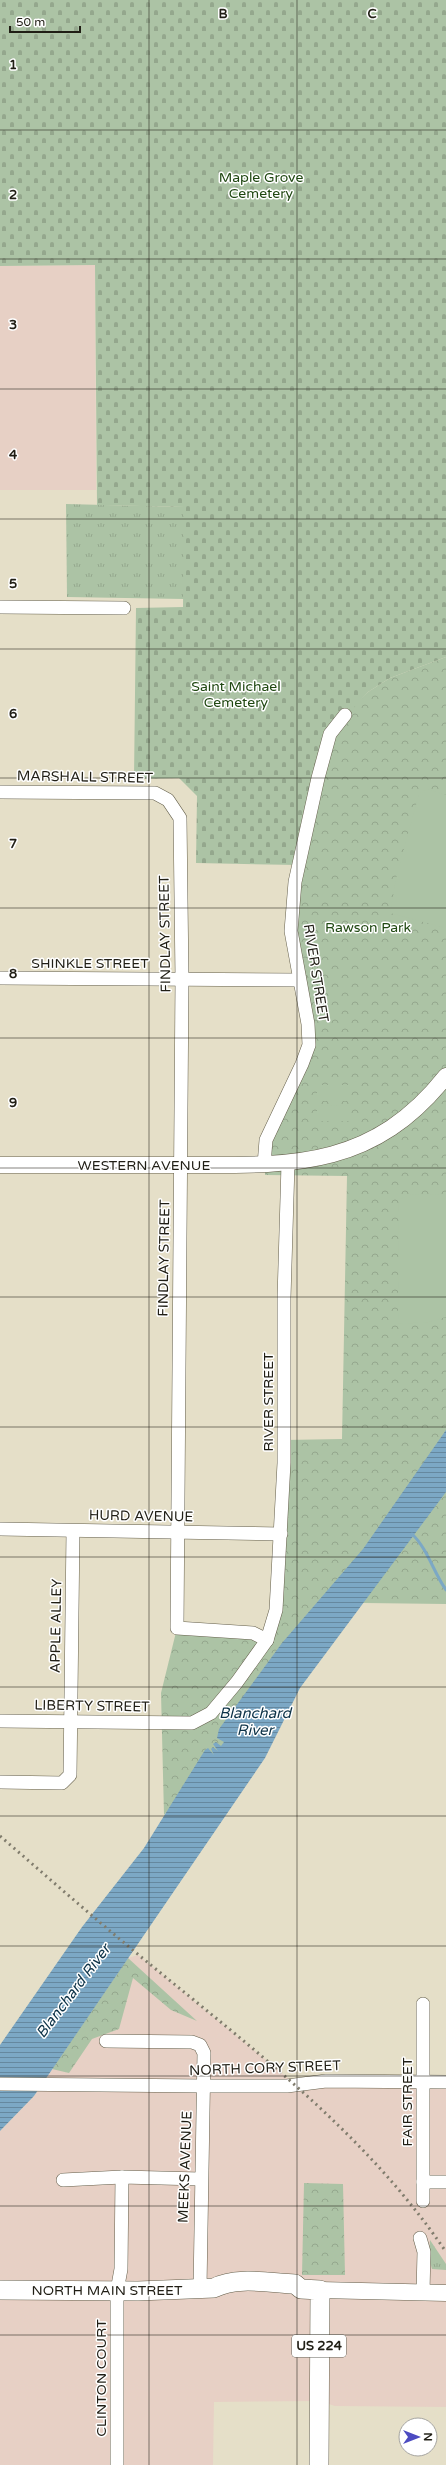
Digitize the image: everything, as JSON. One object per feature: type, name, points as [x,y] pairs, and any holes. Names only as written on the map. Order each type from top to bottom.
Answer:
[{"type":"highway","name":"NORTH MAIN STREET","points":[[0,2290],[117,2291],[207,2288],[223,2283],[246,2282],[295,2284],[301,2290],[320,2290]]},
{"type":"highway","name":"US 224","points":[[319,2465],[320,2290]]},
{"type":"main road","name":"WESTERN AVENUE","points":[[0,1165],[264,1165],[288,1164],[332,1156],[372,1140],[402,1121],[418,1107],[446,1076]]},
{"type":"main road","name":"NORTH MAIN STREET","points":[[320,2290],[446,2293]]},
{"type":"street","points":[[0,607],[124,608]]},
{"type":"street","name":"RIVER STREET","points":[[264,1165],[266,1140],[302,1064],[309,1045],[308,1024],[291,931],[297,871],[330,734],[345,715]]},
{"type":"street","name":"MARSHALL STREET","points":[[0,792],[150,792],[168,800]]},
{"type":"street","name":"FINDLAY STREET","points":[[168,800],[177,811],[181,825],[181,1165],[176,1628],[253,1633],[267,1640]]},
{"type":"street","name":"SHINKLE STREET","points":[[0,978],[299,980]]},
{"type":"street","name":"RIVER STREET","points":[[267,1640],[276,1610],[281,1534],[288,1164]]},
{"type":"street","name":"HURD AVENUE","points":[[0,1529],[281,1534]]},
{"type":"street","name":"APPLE ALLEY","points":[[0,1782],[62,1783],[70,1775],[73,1531]]},
{"type":"street","name":"LIBERTY STREET","points":[[0,1721],[184,1724],[199,1720],[221,1702],[267,1640]]},
{"type":"street","name":"FAIR STREET","points":[[423,2004],[423,2201]]},
{"type":"street","name":"MEEKS AVENUE","points":[[106,2041],[192,2042],[202,2048],[204,2086],[200,2180],[207,2288]]},
{"type":"street","name":"NORTH CORY STREET","points":[[0,2084],[287,2086],[326,2081],[446,2082]]},
{"type":"street","points":[[63,2180],[122,2177],[200,2180]]},
{"type":"street","name":"CLINTON COURT","points":[[117,2465],[117,2291],[121,2269],[122,2177]]},
{"type":"street","points":[[423,2182],[446,2182]]},
{"type":"street","points":[[420,2238],[424,2252],[423,2292]]},
{"type":"shaded area","points":[[95,265],[96,490],[0,490],[0,266]]},
{"type":"shaded area","points":[[138,1955],[295,2084],[446,2082],[446,2407],[335,2406],[319,2401],[214,2402],[213,2465],[0,2465],[0,2131],[34,2096],[128,1958]]},
{"type":"green space","name":"Maple Grove Cemetery","points":[[0,0],[446,0],[446,657],[390,678],[368,692],[330,734],[298,865],[196,863],[197,796],[179,778],[134,779],[136,608],[183,607],[184,507],[97,505],[95,265],[0,266]]},
{"type":"green space","points":[[66,504],[184,507],[184,599],[67,597]]},
{"type":"green space","name":"Rawson Park","points":[[446,657],[446,1604],[364,1603],[353,1597],[164,1815],[161,1693],[177,1628],[270,1634],[284,1440],[342,1439],[347,1176],[265,1175],[265,1147],[307,1051],[291,931],[318,778],[345,715],[368,692],[390,678]]},
{"type":"green space","points":[[427,789],[446,795],[446,928],[390,913],[397,874],[419,794]]},
{"type":"green space","points":[[317,1085],[351,1085],[351,1101],[317,1101]]},
{"type":"green space","points":[[351,1105],[351,1121],[317,1121],[317,1106]]},
{"type":"green space","points":[[446,1194],[446,1317],[428,1322],[398,1324],[399,1200],[408,1195]]},
{"type":"green space","points":[[128,1958],[197,2021],[171,2010],[133,1978],[119,2029],[92,2039],[69,2073],[52,2069]]},
{"type":"green space","points":[[304,2183],[343,2184],[345,2275],[302,2275]]},
{"type":"green space","points":[[430,2240],[446,2264],[446,2270],[432,2269],[429,2259]]},
{"type":"water","name":"Blanchard River","points":[[446,1430],[446,1492],[300,1688],[265,1758],[34,2096],[0,2131],[0,2045],[82,1927],[144,1848],[205,1750],[208,1748],[214,1755],[211,1749],[213,1747],[218,1751],[213,1744],[216,1742],[221,1746],[224,1742],[217,1738],[219,1729],[282,1643],[363,1549]]},
{"type":"waterway","points":[[412,1534],[422,1546],[446,1590]]},
{"type":"railway","points":[[0,1836],[117,1937],[235,2034],[312,2100],[383,2172],[416,2211],[446,2252]]},
{"type":"park label","name":"Saint Michael Cemetery","points":[[236,694]]}]
